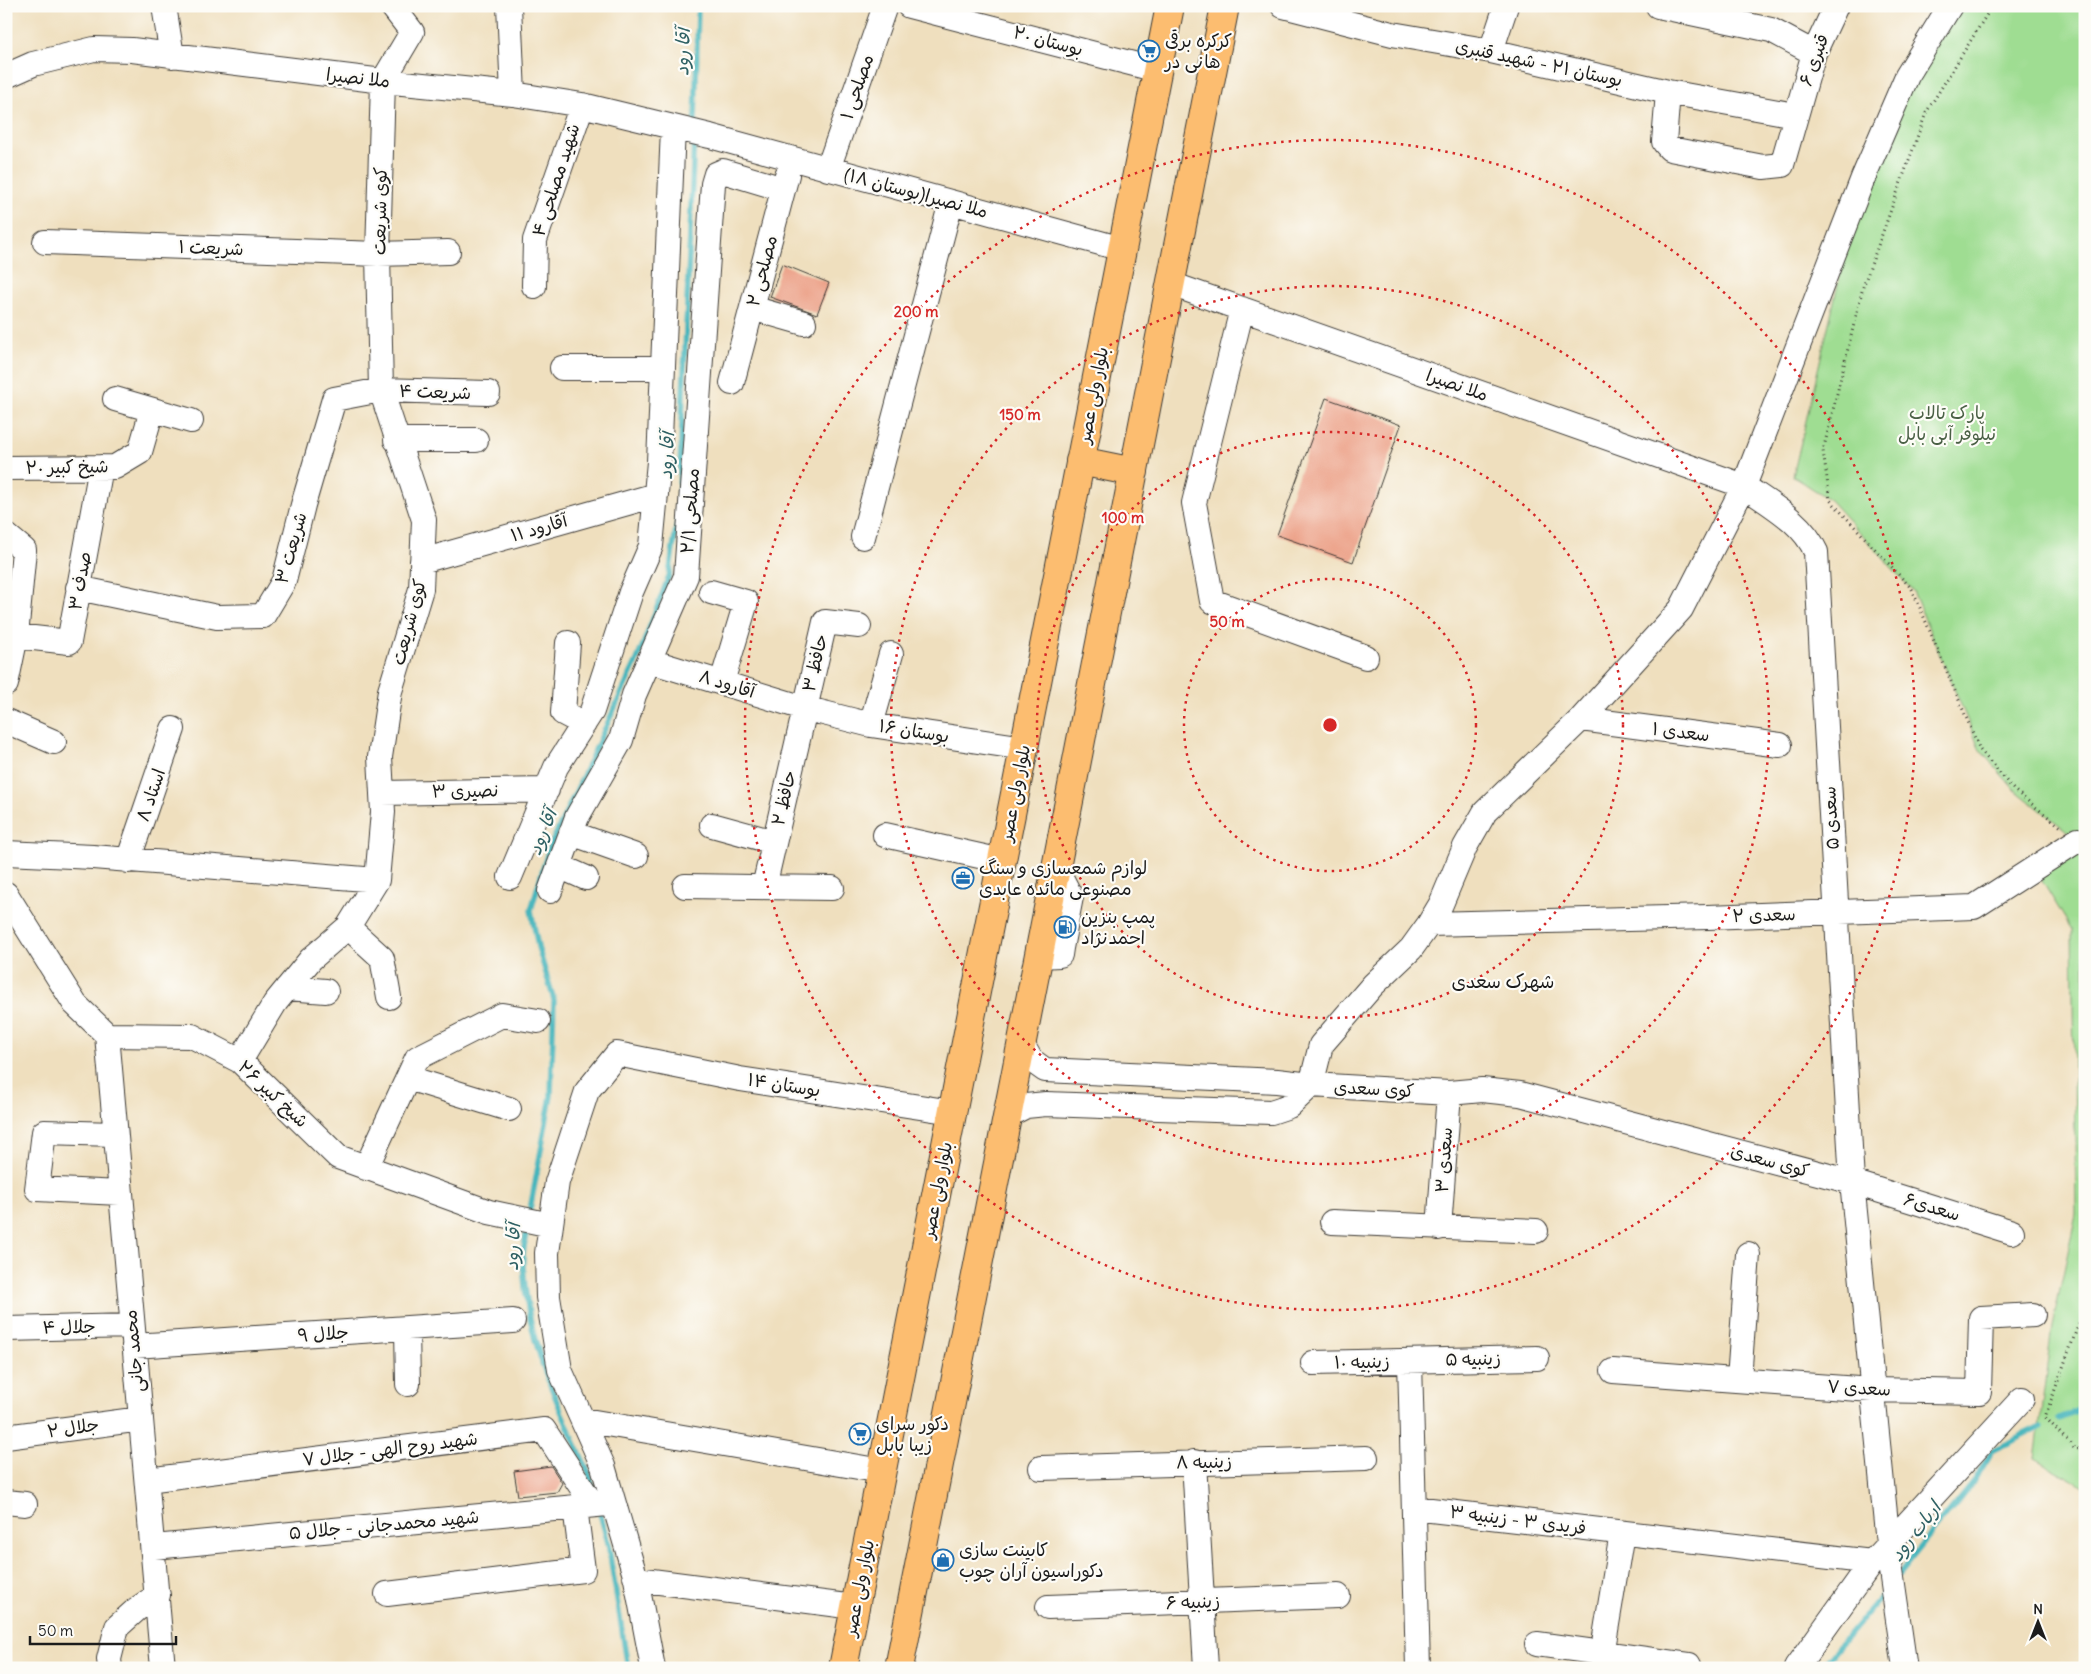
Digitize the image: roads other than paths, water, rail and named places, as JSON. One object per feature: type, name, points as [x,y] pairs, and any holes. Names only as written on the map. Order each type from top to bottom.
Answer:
[{"type":"main road","name":"بلوار ولی عصر","points":[[843,1668],[1170,6]]},
{"type":"main road","points":[[899,1668],[1225,6]]},
{"type":"main road","points":[[1080,461],[1134,472]]},
{"type":"street","points":[[164,6],[172,56]]},
{"type":"street","points":[[383,81],[412,32],[392,6]]},
{"type":"street","points":[[509,6],[512,94]]},
{"type":"street","name":"مصلحی ۱","points":[[828,169],[885,6]]},
{"type":"street","points":[[1491,52],[1506,6]]},
{"type":"street","points":[[1658,6],[1770,30],[1814,54]]},
{"type":"street","name":"قنبری ۶","points":[[1668,92],[1664,142],[1670,149],[1764,167],[1782,166],[1795,115],[1814,54],[1836,6]]},
{"type":"street","points":[[1311,1085],[1321,1045],[1373,985],[1411,949],[1430,924],[1442,904],[1464,847],[1485,812],[1581,719],[1681,609],[1744,486],[1863,178],[1907,76],[1950,6]]},
{"type":"street","name":"بوستان ۲۰","points":[[919,7],[1157,70]]},
{"type":"street","name":"بوستان ۲۱ - شهید قنبری","points":[[1296,8],[1392,34],[1491,52],[1668,92],[1795,115]]},
{"type":"street","name":"ملا نصیرا","points":[[6,76],[33,64],[94,49],[132,50],[383,81],[512,94],[582,105],[690,132]]},
{"type":"street","name":"کوی شریعت","points":[[240,1061],[275,1002],[311,959],[348,927],[377,880],[383,812],[380,757],[390,691],[421,589],[424,520],[381,390],[378,254],[383,81]]},
{"type":"street","name":"شهید مصلحی ۴","points":[[534,286],[535,240],[582,105]]},
{"type":"street","points":[[510,877],[556,767],[592,711],[632,592],[651,546],[656,495],[663,368],[690,132]]},
{"type":"street","name":"ملا نصیرا(بوستان ۱۸)","points":[[690,132],[1122,249]]},
{"type":"street","name":"مصلحی ۲","points":[[732,383],[791,158]]},
{"type":"street","name":"مصلحی ۲/۱","points":[[550,891],[577,817],[621,740],[634,695],[686,576],[713,184],[716,174],[723,171],[783,189]]},
{"type":"street","points":[[862,537],[951,202]]},
{"type":"street","name":"شریعت ۱","points":[[45,242],[378,254],[448,252]]},
{"type":"street","name":"ملا نصیرا","points":[[1171,284],[1744,486]]},
{"type":"street","points":[[752,308],[804,323]]},
{"type":"street","points":[[1242,309],[1194,503],[1212,601],[1366,657]]},
{"type":"street","points":[[562,368],[663,368]]},
{"type":"street","name":"شریعت ۴","points":[[381,390],[488,393]]},
{"type":"street","name":"شریعت ۳","points":[[78,588],[217,618],[263,616],[284,581],[303,505],[334,399],[381,390]]},
{"type":"street","points":[[115,399],[191,421]]},
{"type":"street","name":"شیخ کبیر ۲۰","points":[[6,468],[115,467],[140,452],[152,410]]},
{"type":"street","points":[[396,440],[476,440]]},
{"type":"street","name":"صدف ۳","points":[[16,636],[69,642],[101,467]]},
{"type":"street","name":"سعدی ۵","points":[[1744,486],[1800,526],[1810,537],[1816,552],[1852,1182]]},
{"type":"street","name":"آقارود ۱۱","points":[[422,561],[656,495]]},
{"type":"street","points":[[6,535],[24,550],[16,636],[6,684]]},
{"type":"street","points":[[711,592],[746,602],[722,682]]},
{"type":"street","name":"حافظ ۳","points":[[804,708],[825,622],[859,626]]},
{"type":"street","points":[[568,643],[562,713],[584,724]]},
{"type":"street","points":[[871,725],[891,654]]},
{"type":"street","name":"آقارود ۸","points":[[650,661],[804,708]]},
{"type":"street","name":"بوستان ۱۶","points":[[804,708],[871,725],[1024,748]]},
{"type":"street","name":"حافظ ۲","points":[[764,887],[804,708]]},
{"type":"street","name":"سعدی ۱","points":[[1581,719],[1780,745]]},
{"type":"street","points":[[6,721],[54,742]]},
{"type":"street","name":"استاد ۸","points":[[128,861],[174,729]]},
{"type":"street","name":"نصیری ۳","points":[[382,793],[547,790]]},
{"type":"street","points":[[712,825],[774,842]]},
{"type":"street","points":[[571,833],[636,856]]},
{"type":"street","points":[[885,835],[1002,861]]},
{"type":"street","name":"سعدی ۲","points":[[1430,924],[1836,913],[1974,907],[2078,840]]},
{"type":"street","points":[[6,853],[377,880]]},
{"type":"street","points":[[559,866],[586,878]]},
{"type":"street","points":[[685,886],[832,888]]},
{"type":"street","points":[[6,894],[75,1004],[107,1035]]},
{"type":"street","points":[[348,927],[382,958],[389,997]]},
{"type":"street","points":[[287,988],[326,991]]},
{"type":"street","points":[[366,1168],[417,1058],[502,1015],[538,1021]]},
{"type":"street","name":"شیخ کبیر ۲۶","points":[[107,1035],[192,1036],[240,1061],[338,1157],[489,1212],[551,1225]]},
{"type":"street","name":"محمد جانی","points":[[107,1035],[164,1668]]},
{"type":"street","name":"کوی سعدی","points":[[1022,1044],[1031,1060],[1045,1070],[1277,1081],[1311,1085],[1449,1093],[1482,1090],[1520,1094],[1852,1182]]},
{"type":"street","name":"بوستان ۱۴","points":[[551,1225],[557,1182],[587,1091],[617,1054],[740,1078],[952,1112]]},
{"type":"street","points":[[408,1078],[509,1109]]},
{"type":"street","name":"کوی سعدی","points":[[1008,1115],[1026,1106],[1046,1104],[1271,1112],[1289,1106],[1311,1085]]},
{"type":"street","name":"سعدی ۳","points":[[1439,1228],[1449,1093]]},
{"type":"street","points":[[115,1134],[44,1132],[37,1189],[120,1193]]},
{"type":"street","points":[[1852,1182],[1872,1390],[1883,1557],[1895,1591],[1905,1668]]},
{"type":"street","name":"سعدی۶","points":[[1852,1182],[2012,1232]]},
{"type":"street","points":[[1332,1222],[1536,1232]]},
{"type":"street","points":[[387,1594],[583,1570],[603,1466],[560,1370],[548,1297],[546,1252],[551,1225]]},
{"type":"street","points":[[1739,1380],[1748,1254]]},
{"type":"street","name":"سعدی ۷","points":[[1613,1371],[1872,1390],[1979,1392],[1981,1318],[2032,1315]]},
{"type":"street","name":"جلال ۹","points":[[133,1336],[407,1328],[513,1321]]},
{"type":"street","points":[[407,1328],[408,1384]]},
{"type":"street","name":"جلال ۴","points":[[6,1329],[133,1336]]},
{"type":"street","name":"زینبیه ۵","points":[[1410,1361],[1537,1358]]},
{"type":"street","points":[[1410,1361],[1418,1668]]},
{"type":"street","name":"زینبیه ۱۰","points":[[1313,1363],[1410,1361]]},
{"type":"street","points":[[1796,1668],[1883,1557],[2022,1399]]},
{"type":"street","name":"جلال ۲","points":[[6,1437],[141,1420]]},
{"type":"street","points":[[583,1420],[882,1471]]},
{"type":"street","name":"شهید روح الهی - جلال ۷","points":[[147,1480],[544,1430],[594,1505]]},
{"type":"street","name":"زینبیه ۸","points":[[1041,1468],[1366,1458]]},
{"type":"street","points":[[1194,1462],[1206,1668]]},
{"type":"street","points":[[594,1505],[636,1579],[653,1668]]},
{"type":"street","name":"شهید محمدجانی - جلال ۵","points":[[154,1547],[594,1505]]},
{"type":"street","name":"فریدی ۳ - زینبیه ۳","points":[[1414,1508],[1622,1533],[1883,1557]]},
{"type":"street","points":[[1601,1660],[1622,1533]]},
{"type":"street","points":[[636,1579],[855,1607]]},
{"type":"street","points":[[110,1668],[109,1659],[117,1627],[137,1609],[158,1595]]},
{"type":"street","name":"زینبیه ۶","points":[[1048,1608],[1338,1596]]},
{"type":"street","points":[[1537,1644],[1601,1660],[1689,1665]]},
{"type":"waterway","name":"آقا رود","points":[[695,126],[698,6]]},
{"type":"waterway","name":"آقا رود","points":[[529,1215],[551,1096],[554,1000],[538,947],[531,910],[548,851],[637,660],[669,576],[678,515],[694,138]]},
{"type":"waterway","name":"آقا رود","points":[[527,1226],[523,1264],[530,1320],[554,1396],[588,1471],[593,1487]]},
{"type":"waterway","name":"ارباب رود","points":[[2060,1418],[2085,1407]]},
{"type":"waterway","name":"ارباب رود","points":[[1899,1574],[1974,1481],[1993,1450],[2041,1427]]},
{"type":"waterway","name":"آقا رود","points":[[599,1510],[608,1543],[628,1668]]},
{"type":"waterway","name":"ارباب رود","points":[[1821,1668],[1886,1591]]},
{"type":"place","name":"کرکره برقی هانی در","points":[[1149,51]]},
{"type":"place","name":"لوازم شمعسازی و سنگ مصنوعی مائده عابدی","points":[[963,878]]},
{"type":"place","name":"پمپ بنزین احمدنژاد","points":[[1065,927]]},
{"type":"place","name":"دکور سرای زیبا بابل","points":[[860,1434]]},
{"type":"place","name":"کابینت سازی دکوراسیون آران چوب","points":[[943,1560]]},
{"type":"district","name":"شهرک سعدی","points":[[1503,981]]},
{"type":"park label","name":"پارک تالاب نیلوفر آبی بابل","points":[[1947,423]]}]
